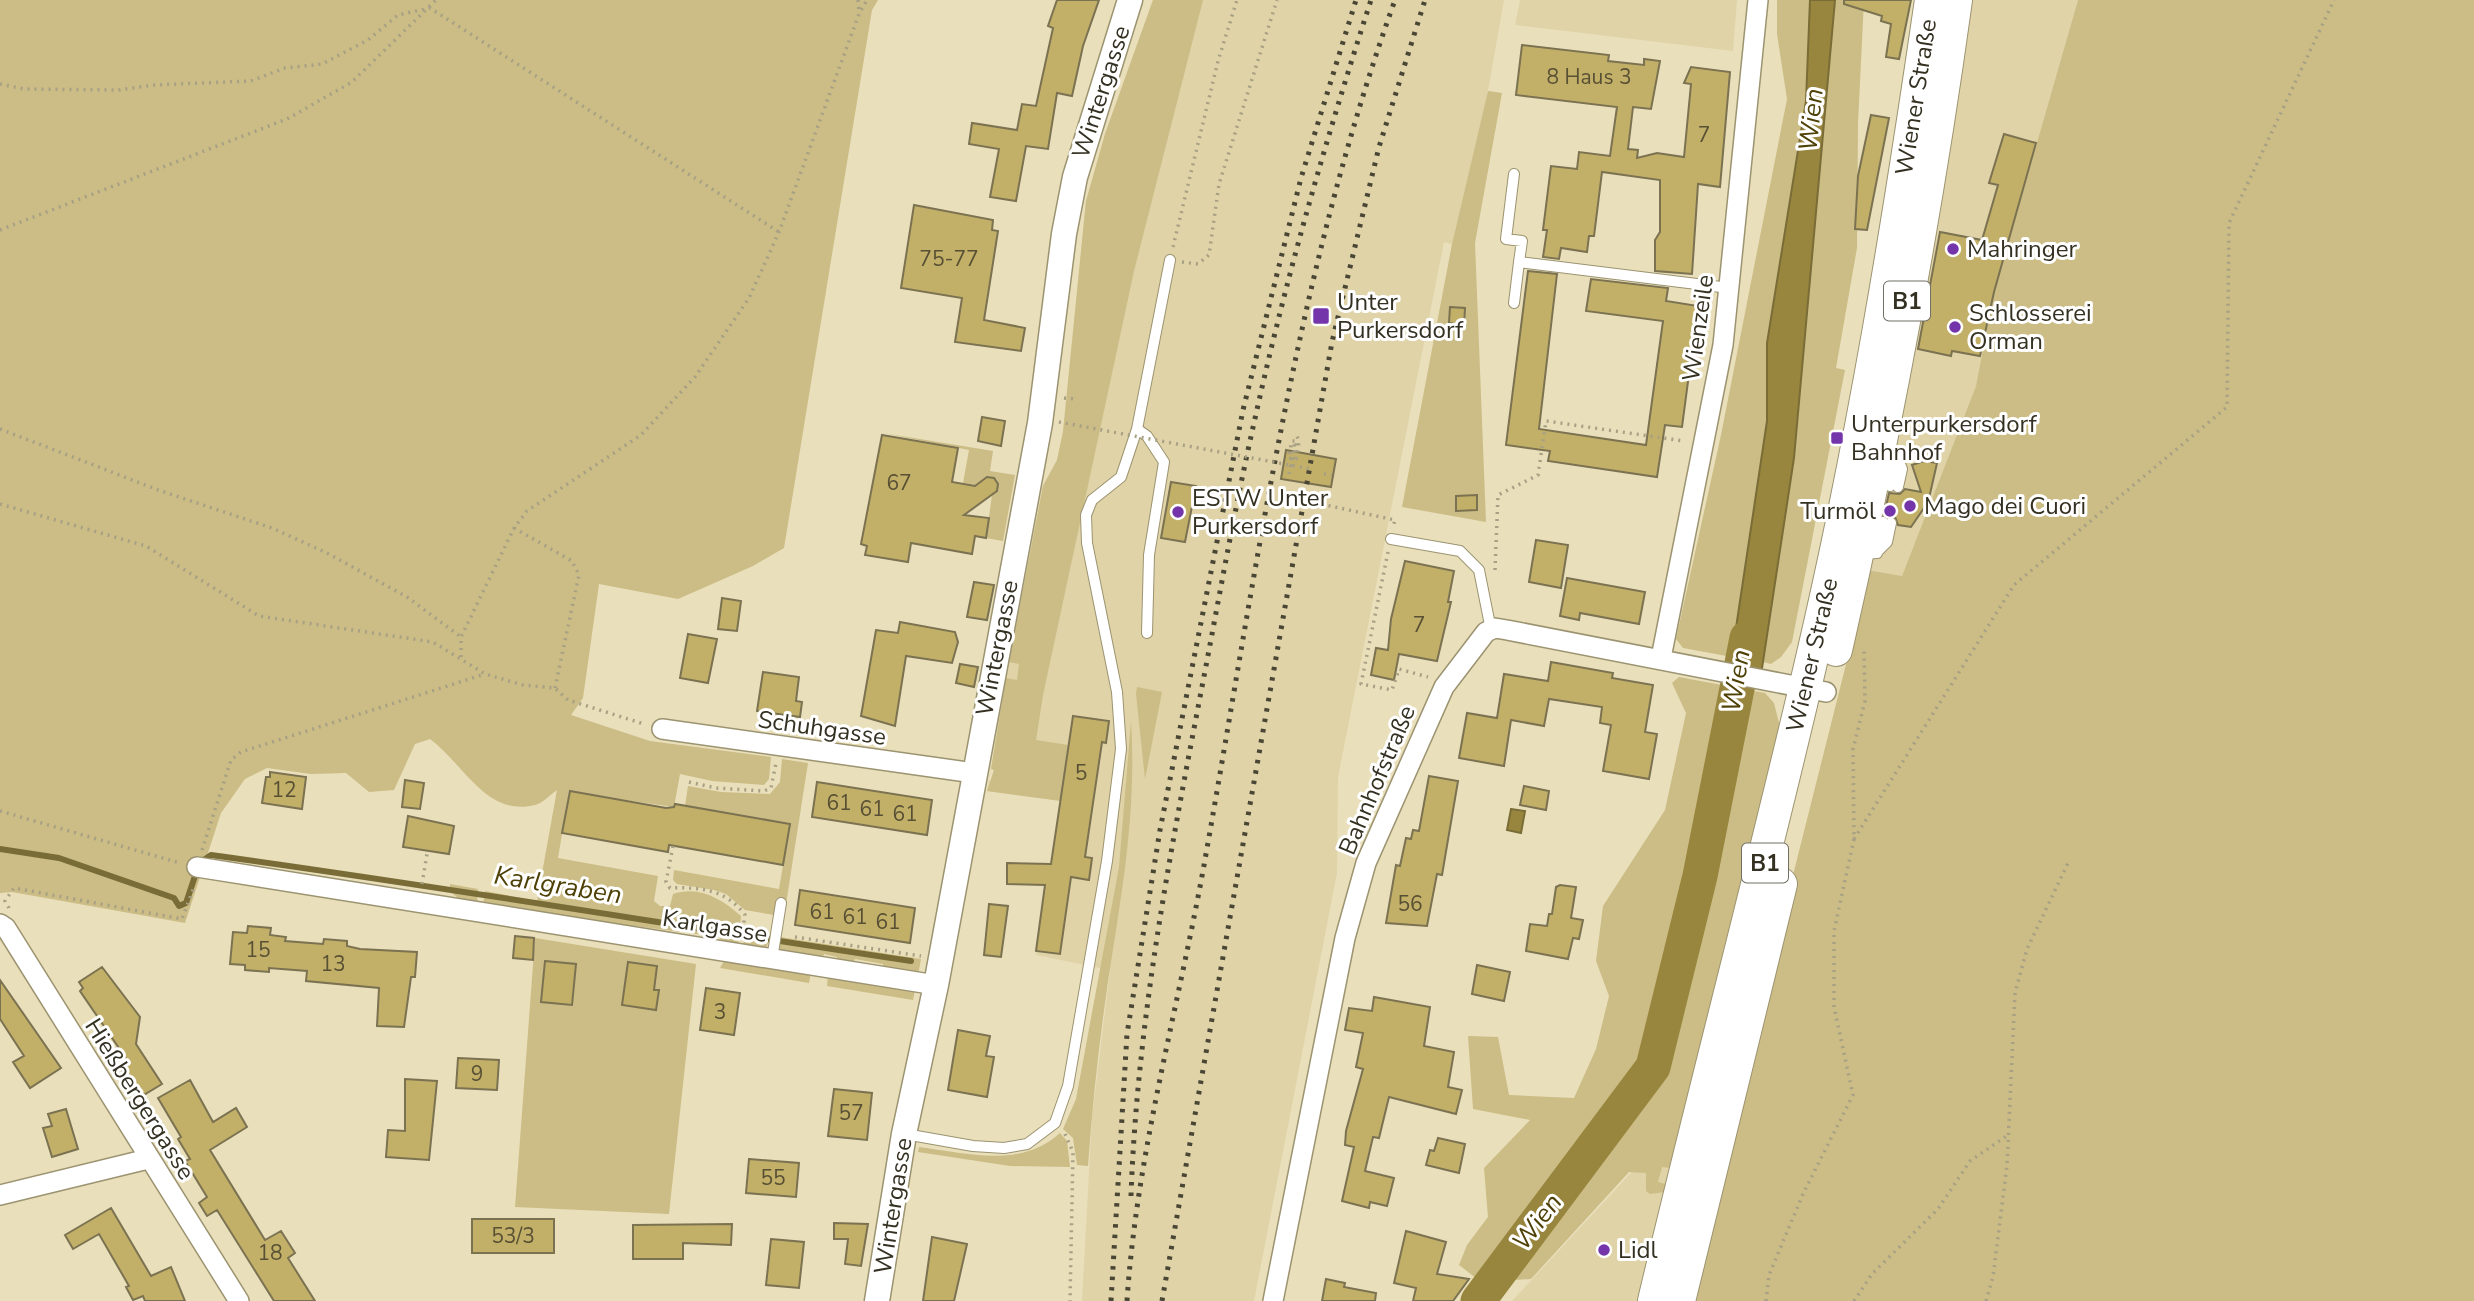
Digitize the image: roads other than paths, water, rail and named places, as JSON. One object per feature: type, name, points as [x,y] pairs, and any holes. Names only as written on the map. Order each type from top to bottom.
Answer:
[{"type":"main road","name":"Wiener Straße","points":[[1880,437],[1897,219],[1931,0]]},
{"type":"main road","name":"Wiener Straße","points":[[1654,1301],[1764,867],[1856,554],[1926,201],[1956,0]]},
{"type":"main road","name":"Wiener Straße","points":[[1679,1301],[1815,689]]},
{"type":"street","name":"Wintergasse","points":[[877,1301],[904,1133],[936,985],[1040,423],[1064,234],[1074,177],[1130,0]]},
{"type":"street","name":"Wienzeile","points":[[1661,658],[1723,345],[1758,0]]},
{"type":"street","points":[[1491,630],[1507,630],[1661,658],[1815,689]]},
{"type":"street","name":"Bahnhofstraße","points":[[1273,1301],[1350,917],[1366,863],[1444,687],[1486,632],[1491,630]]},
{"type":"street","name":"Schuhgasse","points":[[663,729],[974,773]]},
{"type":"street","name":"Karlgasse","points":[[199,868],[774,947],[936,985]]},
{"type":"street","name":"Hießbergergasse","points":[[0,924],[6,928],[239,1301]]},
{"type":"street","points":[[0,1195],[148,1159]]},
{"type":"lane","points":[[1514,174],[1506,239],[1522,241],[1514,303]]},
{"type":"lane","points":[[904,1133],[973,1146],[1004,1148],[1027,1144],[1055,1123],[1075,1055],[1121,749],[1117,692],[1087,543],[1086,515],[1092,500],[1121,477],[1137,429],[1170,260]]},
{"type":"lane","points":[[1519,262],[1729,288]]},
{"type":"lane","points":[[1137,429],[1147,436],[1164,462],[1149,555],[1147,633]]},
{"type":"lane","points":[[1880,437],[1894,487]]},
{"type":"lane","points":[[1856,554],[1887,522]]},
{"type":"lane","points":[[1391,539],[1460,551],[1479,570],[1491,630]]},
{"type":"lane","points":[[774,947],[781,904]]},
{"type":"water","points":[[1810,0],[1835,0],[1794,458],[1761,675],[1730,668],[1767,421],[1767,343],[1806,101]]},
{"type":"water","points":[[1511,809],[1525,811],[1521,833],[1507,830]]},
{"type":"waterway","name":"Wien","points":[[1478,1301],[1653,1067],[1700,876],[1747,638]]},
{"type":"waterway","name":"Karlgraben","points":[[0,849],[59,858],[174,898],[179,906],[186,903],[196,873]]},
{"type":"waterway","name":"Karlgraben","points":[[201,862],[211,855],[911,961]]},
{"type":"railway","points":[[1111,1301],[1127,1034],[1160,830],[1243,410],[1301,178],[1356,0]]},
{"type":"railway","points":[[1131,1196],[1140,1069],[1156,942],[1234,518],[1294,257],[1371,0]]},
{"type":"railway","points":[[1127,1301],[1140,1188],[1160,1076],[1196,910],[1282,422],[1331,209],[1395,0]]},
{"type":"railway","points":[[1162,1301],[1332,342],[1379,147],[1425,0]]},
{"type":"place","name":"Mahringer","points":[[1953,249]]},
{"type":"place","name":"Unter Purkersdorf","points":[[1321,316]]},
{"type":"place","name":"Schlosserei Orman","points":[[1955,327]]},
{"type":"place","name":"Unterpurkersdorf Bahnhof","points":[[1837,438]]},
{"type":"place","name":"Mago dei Cuori","points":[[1910,506]]},
{"type":"place","name":"Turmöl","points":[[1890,511]]},
{"type":"place","name":"ESTW Unter Purkersdorf","points":[[1178,512]]},
{"type":"place","name":"Lidl","points":[[1604,1250]]}]
